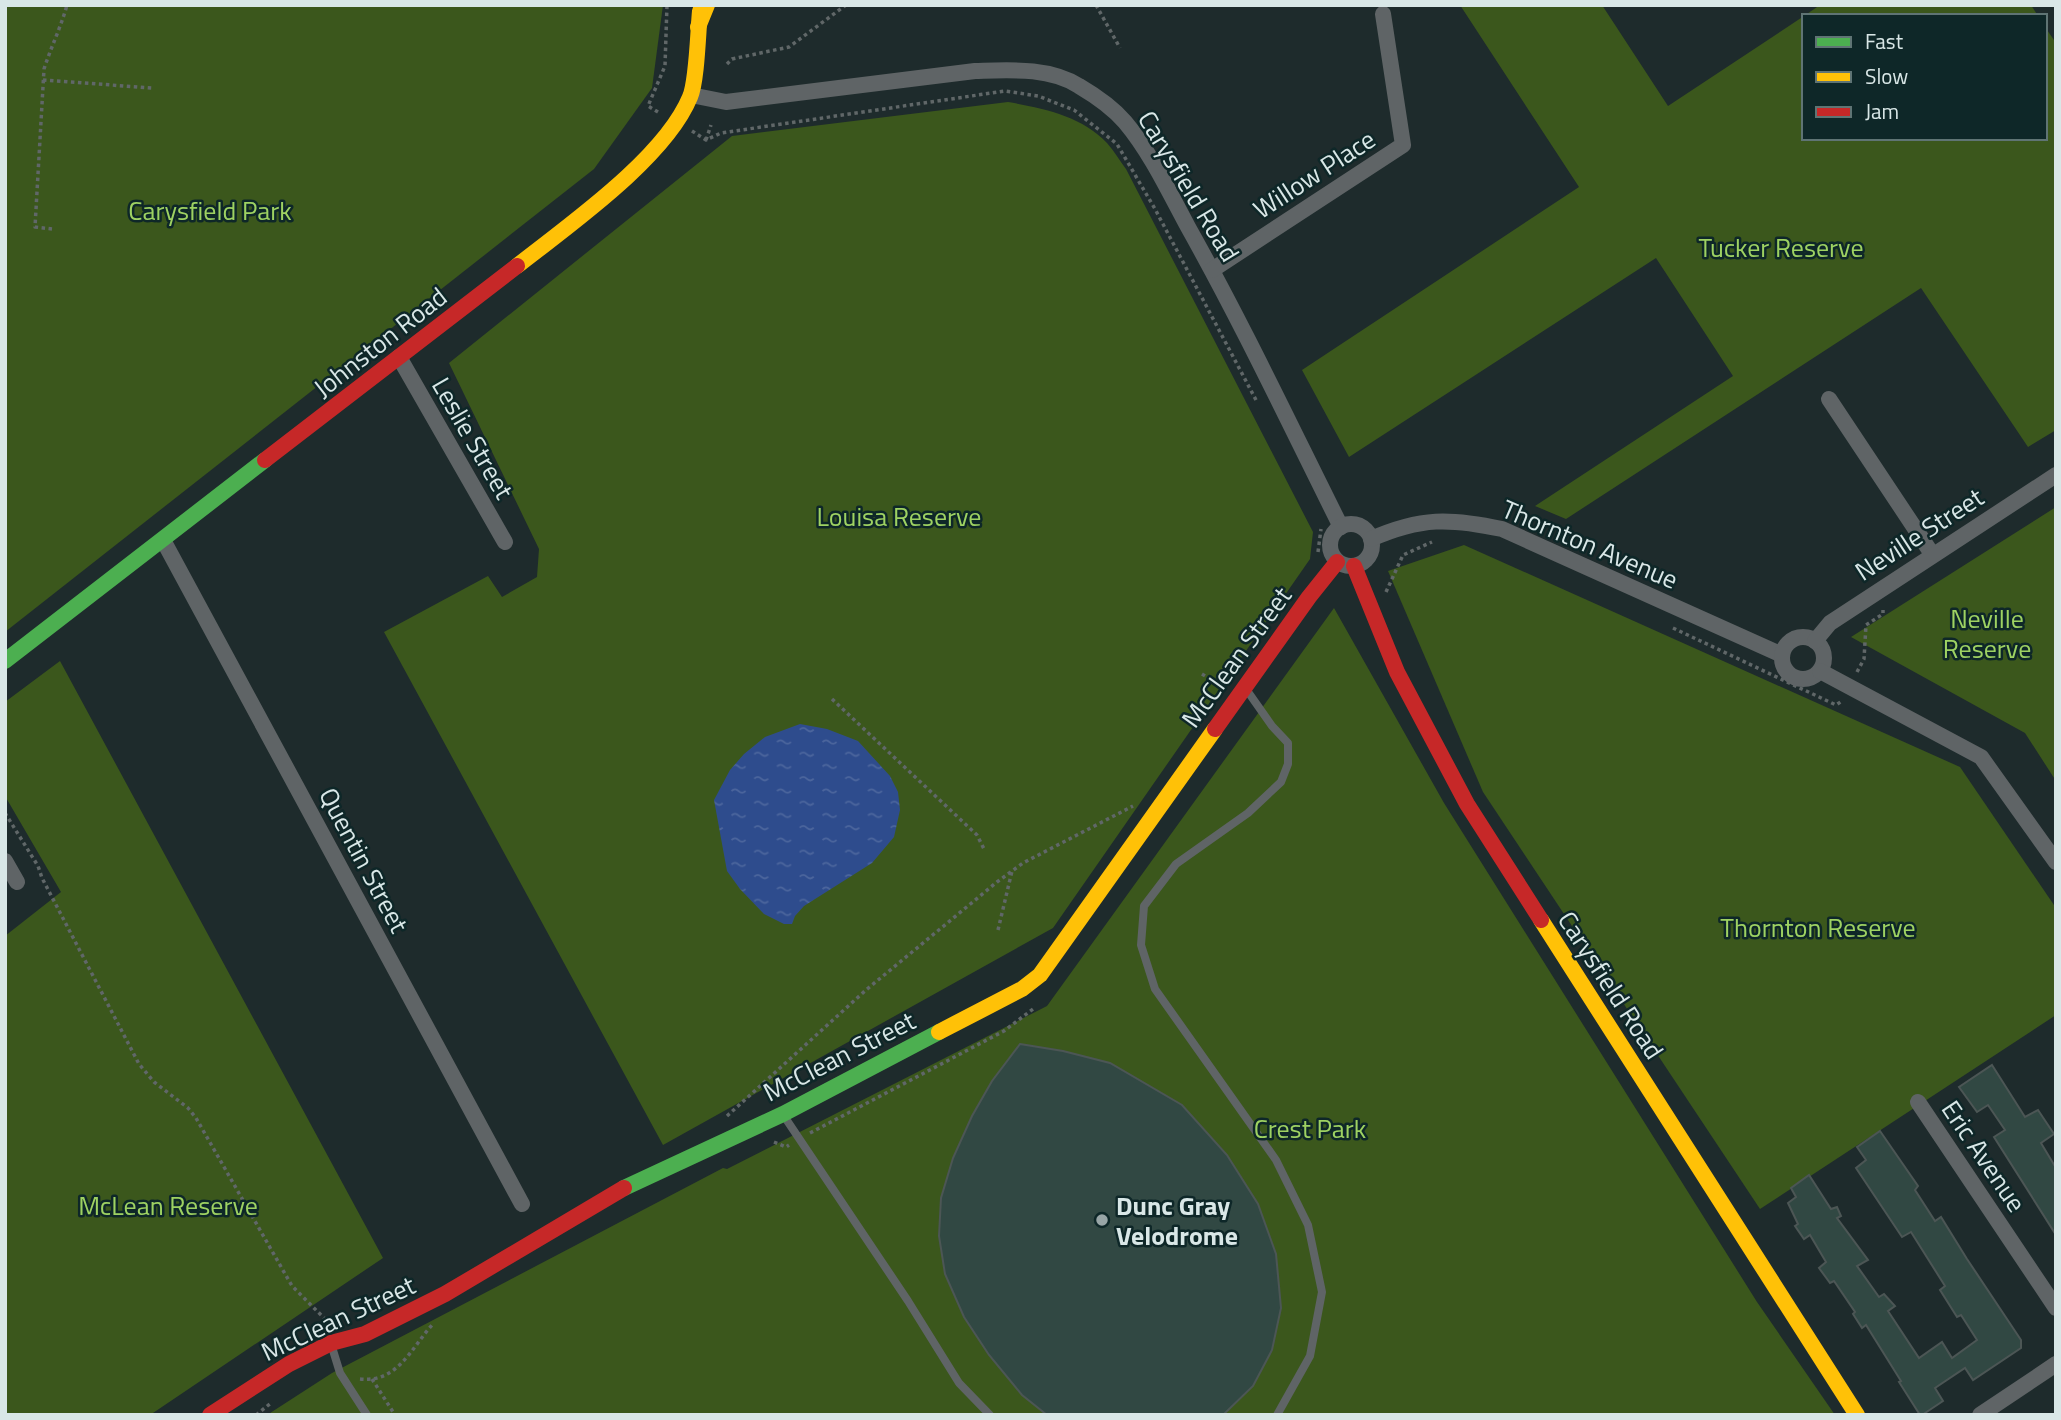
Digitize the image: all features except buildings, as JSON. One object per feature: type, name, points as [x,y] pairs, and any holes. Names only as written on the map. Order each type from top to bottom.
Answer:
[{"type":"main road","name":"Johnston Road","points":[[5,661],[568,227],[628,175],[676,122],[691,95],[701,5]]},
{"type":"main road","points":[[698,26],[707,5]]},
{"type":"main road","name":"McClean Street","points":[[210,1415],[289,1364],[331,1343],[365,1334],[433,1300],[621,1190],[783,1114],[1022,989],[1040,975],[1244,687],[1337,562]]},
{"type":"main road","name":"Carysfield Road","points":[[1354,566],[1397,672],[1467,804],[1857,1415]]},
{"type":"street","name":"Willow Place","points":[[1212,270],[1403,145],[1383,14]]},
{"type":"street","name":"Carysfield Road","points":[[691,95],[726,102],[975,71],[1012,69],[1052,74],[1077,85],[1111,108],[1124,121],[1148,155],[1212,270],[1341,527]]},
{"type":"street","name":"Leslie Street","points":[[399,358],[505,542]]},
{"type":"street","points":[[1829,399],[1932,554]]},
{"type":"street","name":"Neville Street","points":[[1815,641],[1830,623],[2056,475]]},
{"type":"street","name":"Thornton Avenue","points":[[1371,539],[1393,529],[1429,521],[1453,520],[1502,529],[1782,655],[1785,669],[1795,677],[1809,678],[1820,671]]},
{"type":"street","points":[[1355,525],[1368,533],[1371,539],[1372,548],[1368,557],[1354,566],[1345,566],[1333,557],[1330,543],[1341,527],[1355,525]]},
{"type":"street","name":"Quentin Street","points":[[163,540],[522,1204]]},
{"type":"street","points":[[1782,655],[1784,648],[1795,639],[1809,638],[1815,641],[1824,655],[1820,671],[1981,757],[2056,862]]},
{"type":"street","points":[[5,861],[17,882]]},
{"type":"street","name":"Eric Avenue","points":[[1918,1102],[2056,1308]]},
{"type":"street","points":[[1980,1415],[2056,1364]]},
{"type":"lane","points":[[1244,687],[1272,726],[1289,743],[1288,764],[1281,782],[1248,813],[1176,864],[1144,906],[1141,945],[1155,989],[1276,1160],[1308,1225],[1322,1293],[1310,1356],[1277,1415]]},
{"type":"lane","points":[[783,1114],[908,1301],[959,1383],[990,1415]]},
{"type":"lane","points":[[331,1343],[340,1373],[368,1415]]},
{"type":"path","points":[[52,229],[35,226],[43,80],[51,46],[62,26],[67,5]]},
{"type":"path","points":[[648,106],[665,66],[667,5]]},
{"type":"path","points":[[727,64],[732,59],[789,47],[846,5]]},
{"type":"path","points":[[1096,5],[1119,48]]},
{"type":"path","points":[[43,80],[152,88]]},
{"type":"path","points":[[711,125],[704,138],[721,133],[1005,91],[1038,96],[1074,110],[1117,144],[1155,209],[1261,409]]},
{"type":"path","points":[[1386,592],[1404,555],[1428,542],[1437,541]]},
{"type":"path","points":[[1858,671],[1864,659],[1867,625],[1883,614]]},
{"type":"path","points":[[1668,625],[1836,705],[1842,702]]},
{"type":"path","points":[[1202,674],[1226,689]]},
{"type":"path","points":[[832,699],[977,835],[985,851]]},
{"type":"path","points":[[723,1120],[866,990],[1012,871],[1136,804]]},
{"type":"path","points":[[5,813],[38,866],[138,1064],[154,1082],[188,1108],[196,1118],[292,1286],[324,1318],[331,1343]]},
{"type":"path","points":[[998,930],[1012,871]]},
{"type":"path","points":[[372,1379],[395,1415]]},
{"type":"green space","name":"Carysfield Park","points":[[5,5],[663,5],[652,88],[594,169],[5,632]]},
{"type":"green space","name":"Tucker Reserve","points":[[1460,5],[1602,5],[1668,106],[1802,17],[1802,140],[2047,140],[2047,30],[2056,43],[2056,430],[2028,447],[1921,288],[1566,519],[1535,506],[1733,376],[1656,258],[1349,457],[1302,370],[1579,187]]},
{"type":"green space","points":[[1820,5],[2031,5],[2037,14],[1807,14]]},
{"type":"green space","name":"Louisa Reserve","points":[[1008,102],[1048,110],[1086,126],[1107,143],[1126,169],[1313,532],[1310,559],[1053,928],[663,1145],[384,632],[488,576],[502,597],[537,577],[539,549],[449,363],[732,136]]},
{"type":"green space","name":"Neville Reserve","points":[[2056,507],[2056,781],[2025,733],[1851,637]]},
{"type":"green space","name":"Thornton Reserve","points":[[1464,545],[1960,767],[2056,908],[2056,1015],[1760,1209],[1483,792],[1388,571]]},
{"type":"green space","name":"Crest Park","points":[[1334,608],[1444,803],[1757,1302],[1835,1415],[267,1415],[332,1373],[723,1168],[727,1169],[1047,1006]]},
{"type":"green space","name":"McLean Reserve","points":[[60,661],[383,1258],[150,1415],[5,1415],[5,936],[61,892],[5,796],[5,702]]},
{"type":"water","points":[[800,724],[827,729],[858,741],[890,776],[898,792],[900,810],[894,837],[872,863],[804,906],[792,924],[784,924],[764,914],[727,871],[714,800],[730,770],[744,754],[765,737]]},
{"type":"traffic: fast","points":[[5,661],[265,460]]},
{"type":"traffic: fast","points":[[624,1188],[783,1114],[939,1032]]},
{"type":"traffic: slow","points":[[698,27],[707,5]]},
{"type":"traffic: slow","points":[[517,266],[614,189],[660,143],[678,120],[692,90],[700,11]]},
{"type":"traffic: slow","points":[[939,1032],[1022,989],[1040,975],[1215,729]]},
{"type":"traffic: slow","points":[[1541,920],[1857,1415]]},
{"type":"traffic: jam","points":[[265,460],[517,266]]},
{"type":"traffic: jam","points":[[1215,729],[1337,562]]},
{"type":"traffic: jam","points":[[1354,566],[1397,672],[1467,804],[1541,920]]},
{"type":"traffic: jam","points":[[210,1415],[289,1364],[331,1343],[365,1334],[445,1294],[624,1188]]},
{"type":"place","name":"Dunc Gray Velodrome","points":[[1102,1220]]}]
